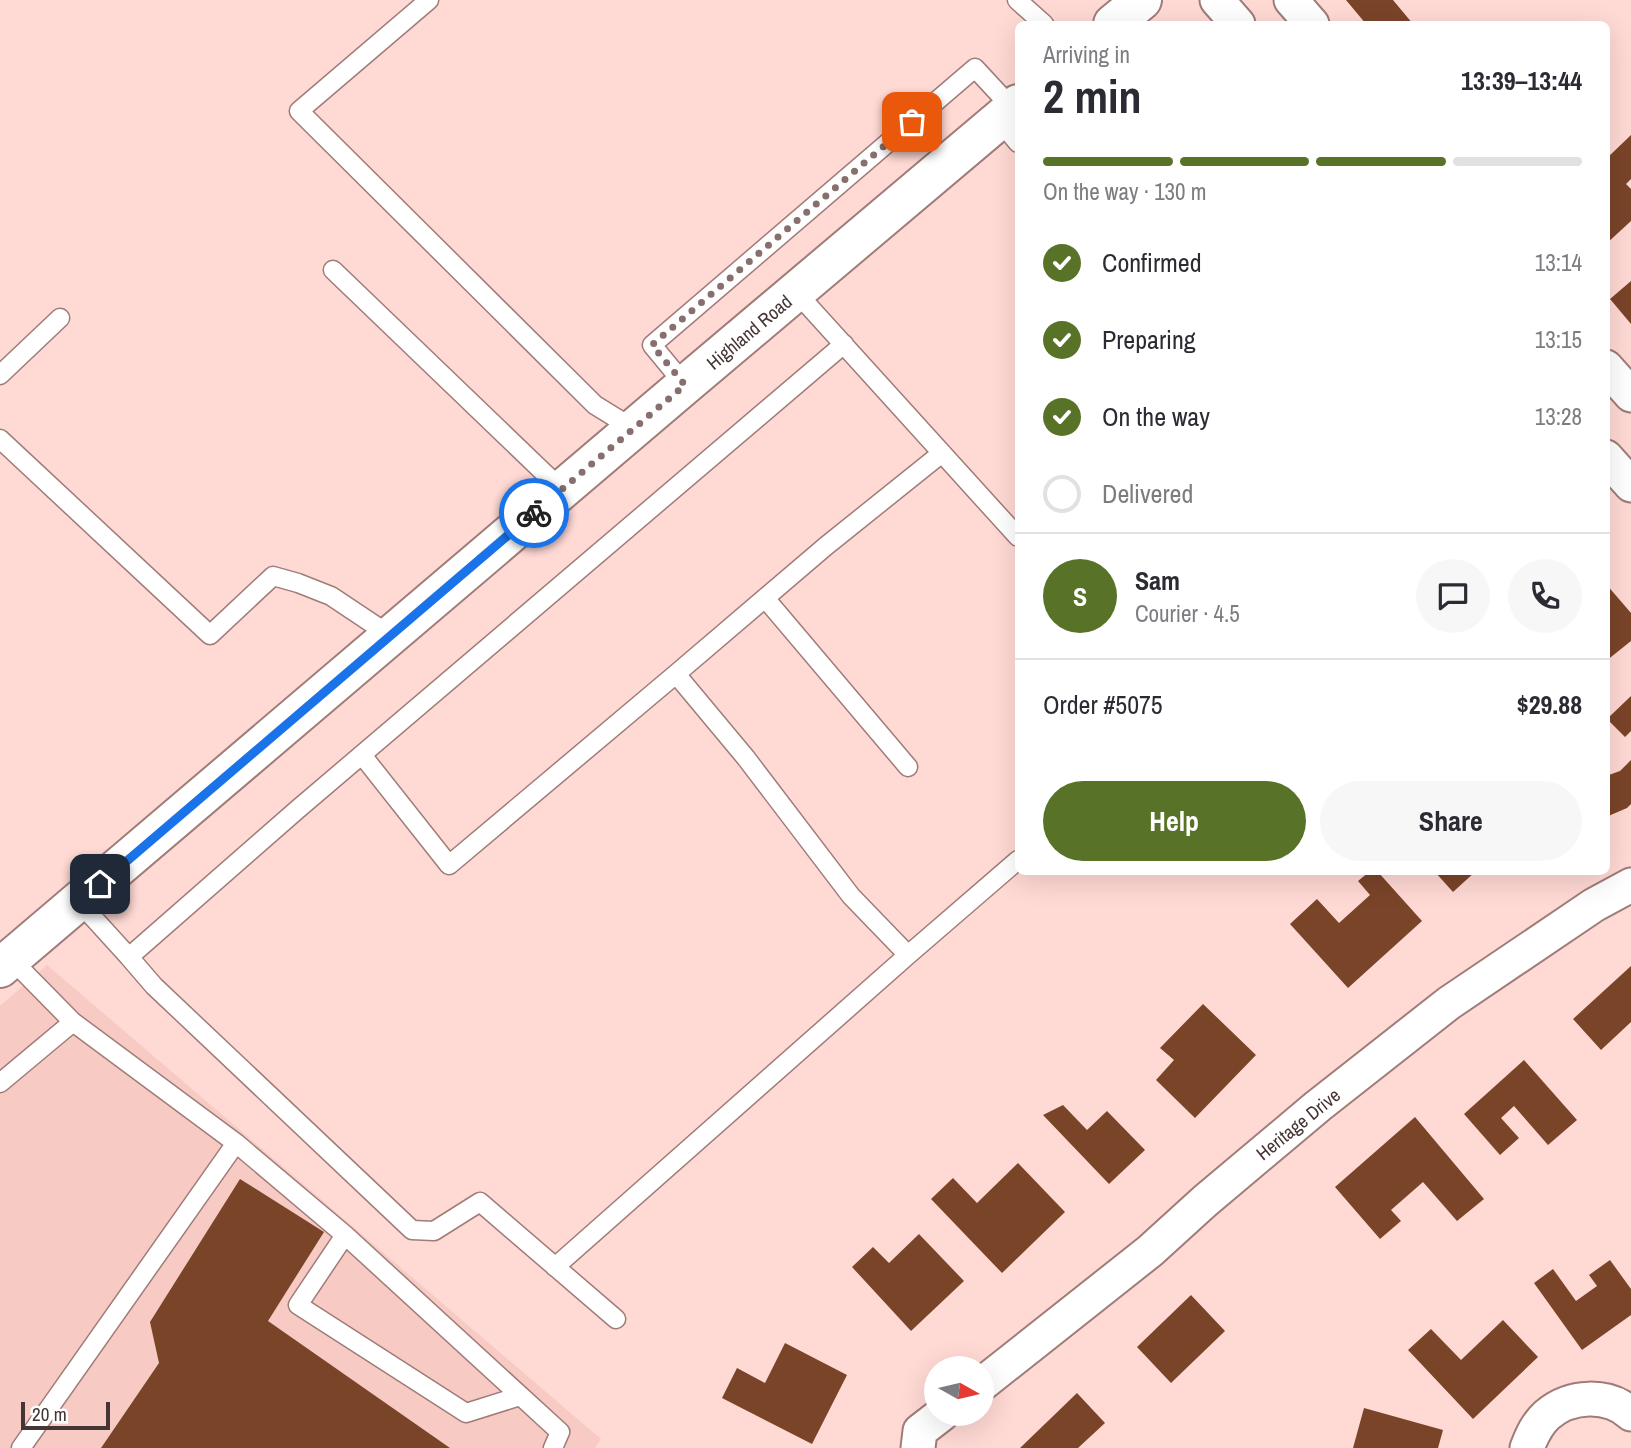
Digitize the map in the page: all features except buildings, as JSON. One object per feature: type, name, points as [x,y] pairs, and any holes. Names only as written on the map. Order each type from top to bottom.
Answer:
[{"type":"street","points":[[1117,21],[1143,0]]},
{"type":"street","points":[[1217,0],[1235,21]]},
{"type":"street","points":[[1291,0],[1309,21]]},
{"type":"street","name":"Highland Road","points":[[5,964],[685,385],[1012,119]]},
{"type":"street","points":[[1610,371],[1631,395]]},
{"type":"street","points":[[1610,461],[1631,485]]},
{"type":"street","name":"Heritage Drive","points":[[994,1374],[1150,1251],[1205,1201],[1318,1107],[1449,1003],[1594,905],[1631,885]]},
{"type":"street","points":[[1527,1448],[1534,1430],[1548,1414],[1566,1404],[1587,1399],[1607,1401],[1631,1413]]},
{"type":"lane","points":[[429,0],[299,111],[595,405],[634,429]]},
{"type":"lane","points":[[1017,0],[1041,21]]},
{"type":"lane","points":[[685,385],[652,345],[975,68],[1012,119]]},
{"type":"lane","points":[[333,270],[562,490]]},
{"type":"lane","points":[[796,292],[1015,534]]},
{"type":"lane","points":[[0,375],[60,318]]},
{"type":"lane","points":[[129,957],[844,344]]},
{"type":"lane","points":[[0,439],[209,635],[273,576],[331,596],[391,636]]},
{"type":"lane","points":[[362,755],[449,865],[826,546],[942,453]]},
{"type":"lane","points":[[765,598],[908,767]]},
{"type":"lane","points":[[676,674],[746,758],[851,896],[908,955]]},
{"type":"lane","points":[[555,1267],[1015,863]]},
{"type":"lane","points":[[79,902],[154,986],[412,1230],[434,1231],[480,1202],[616,1319]]},
{"type":"lane","points":[[5,964],[73,1022],[236,1143],[345,1235],[560,1432],[553,1448]]},
{"type":"lane","points":[[0,1083],[73,1022]]},
{"type":"lane","points":[[21,1448],[236,1143]]},
{"type":"lane","points":[[345,1235],[298,1305],[466,1413],[520,1396]]},
{"type":"shaded area","points":[[47,965],[601,1439],[595,1448],[0,1448],[0,1006]]},
{"type":"way so far","points":[[534,513],[685,385],[652,345],[912,122]]},
{"type":"route","points":[[100,884],[534,513]]}]
